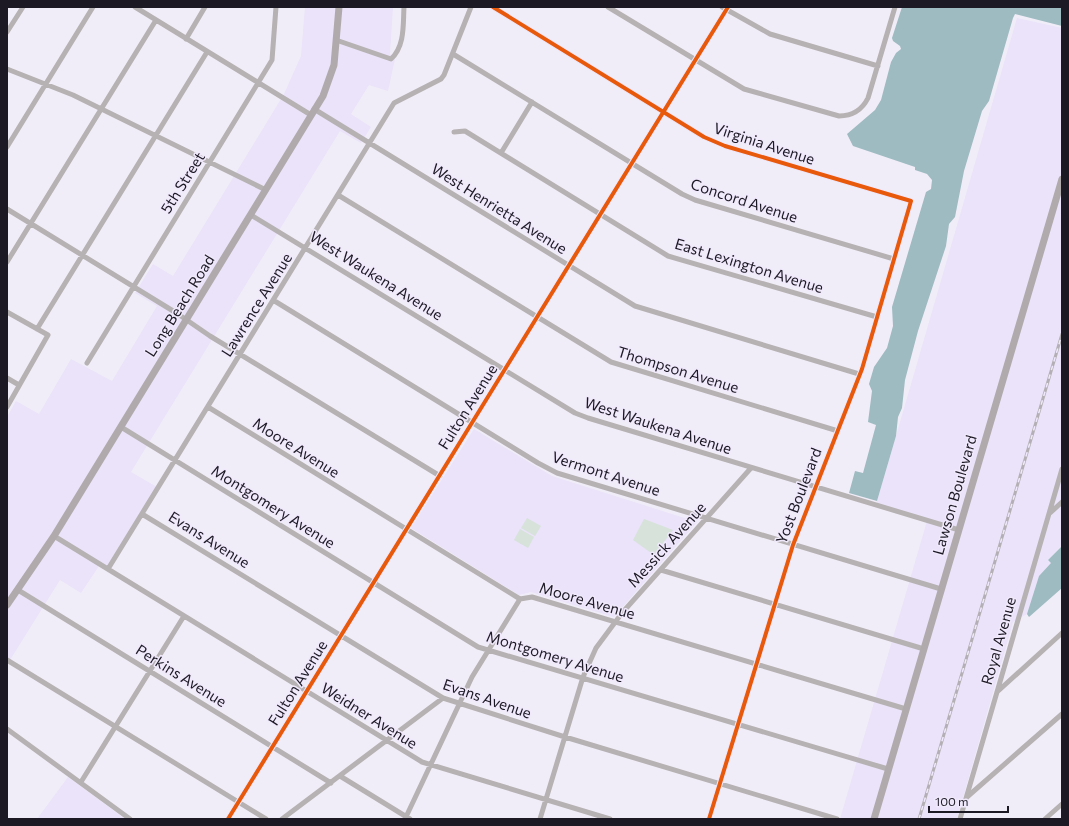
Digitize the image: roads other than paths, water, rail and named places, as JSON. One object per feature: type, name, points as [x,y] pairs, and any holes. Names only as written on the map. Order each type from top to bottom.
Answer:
[{"type":"main road","name":"Long Beach Road","points":[[7,605],[54,536],[323,96],[332,74],[339,7]]},
{"type":"main road","name":"Lawson Boulevard","points":[[874,819],[1062,179]]},
{"type":"street","points":[[7,147],[93,7]]},
{"type":"street","name":"West Henrietta Avenue","points":[[135,7],[258,83],[370,143],[568,266],[644,310],[859,374]]},
{"type":"street","points":[[186,39],[205,7]]},
{"type":"street","name":"5th Street","points":[[87,363],[272,60],[276,7]]},
{"type":"street","points":[[336,40],[391,59],[397,54],[402,42],[404,7]]},
{"type":"street","name":"Lawrence Avenue","points":[[108,569],[394,103],[441,79],[453,54],[470,7]]},
{"type":"street","name":"Virginia Avenue","points":[[493,7],[704,137],[725,146],[892,196]]},
{"type":"street","points":[[608,7],[744,89],[827,114],[847,116],[857,111],[865,103],[878,66],[894,7]]},
{"type":"street","points":[[7,32],[21,8]]},
{"type":"street","points":[[725,8],[770,34],[878,66]]},
{"type":"street","name":"Fulton Avenue","points":[[228,819],[632,163],[725,8]]},
{"type":"street","points":[[7,262],[156,20]]},
{"type":"street","points":[[37,329],[207,52]]},
{"type":"street","name":"Concord Avenue","points":[[453,54],[695,200],[894,259]]},
{"type":"street","points":[[7,69],[46,84],[101,109],[266,190]]},
{"type":"street","points":[[500,153],[532,102]]},
{"type":"street","name":"East Lexington Avenue","points":[[454,132],[465,131],[668,256],[877,317]]},
{"type":"street","name":"Thompson Avenue","points":[[338,195],[618,365],[838,431]]},
{"type":"street","name":"Yost Boulevard","points":[[709,819],[792,544],[838,431],[859,374],[877,317],[910,201],[892,196]]},
{"type":"street","points":[[7,209],[440,476]]},
{"type":"street","name":"West Waukena Avenue","points":[[251,215],[306,247],[505,370],[588,418],[815,488],[959,530]]},
{"type":"street","name":"Vermont Avenue","points":[[273,300],[472,423],[557,473],[941,589]]},
{"type":"street","points":[[7,312],[48,336],[7,407]]},
{"type":"street","points":[[7,378],[19,385]]},
{"type":"street","name":"Moore Avenue","points":[[208,407],[520,599],[532,596],[906,709]]},
{"type":"street","name":"Montgomery Avenue","points":[[121,427],[478,647],[489,649],[888,769]]},
{"type":"street","name":"Messick Avenue","points":[[540,819],[583,678],[596,648],[616,622],[751,468]]},
{"type":"street","name":"Royal Avenue","points":[[960,819],[1062,469]]},
{"type":"street","points":[[1049,514],[1062,502]]},
{"type":"street","name":"Evans Avenue","points":[[142,514],[442,698],[565,738],[837,819]]},
{"type":"street","name":"Weidner Avenue","points":[[54,536],[422,762],[610,819]]},
{"type":"street","points":[[661,570],[924,649]]},
{"type":"street","name":"Perkins Avenue","points":[[18,590],[331,783]]},
{"type":"street","points":[[340,776],[407,818],[458,703],[520,599]]},
{"type":"street","points":[[81,782],[184,616]]},
{"type":"street","points":[[996,693],[1062,633]]},
{"type":"street","points":[[7,660],[266,819]]},
{"type":"street","points":[[282,819],[442,698]]},
{"type":"street","points":[[967,798],[1062,714]]},
{"type":"street","points":[[7,729],[130,819]]},
{"type":"street","points":[[1045,819],[1062,804]]},
{"type":"water","points":[[902,7],[1062,7],[1062,26],[1015,14],[1013,18],[989,101],[982,111],[964,171],[955,217],[949,224],[946,246],[918,331],[905,380],[902,408],[898,417],[896,436],[877,501],[849,493],[855,471],[863,473],[876,425],[868,422],[872,391],[869,384],[874,367],[887,348],[893,326],[892,307],[926,192],[931,189],[932,180],[927,174],[915,170],[915,167],[853,146],[847,134],[875,110],[881,100],[891,62],[896,53],[901,49],[892,38]]},
{"type":"water","points":[[1062,546],[1062,588],[1029,617],[1027,614],[1039,576],[1051,563],[1048,560]]},
{"type":"railway","points":[[919,819],[1062,334]]}]
